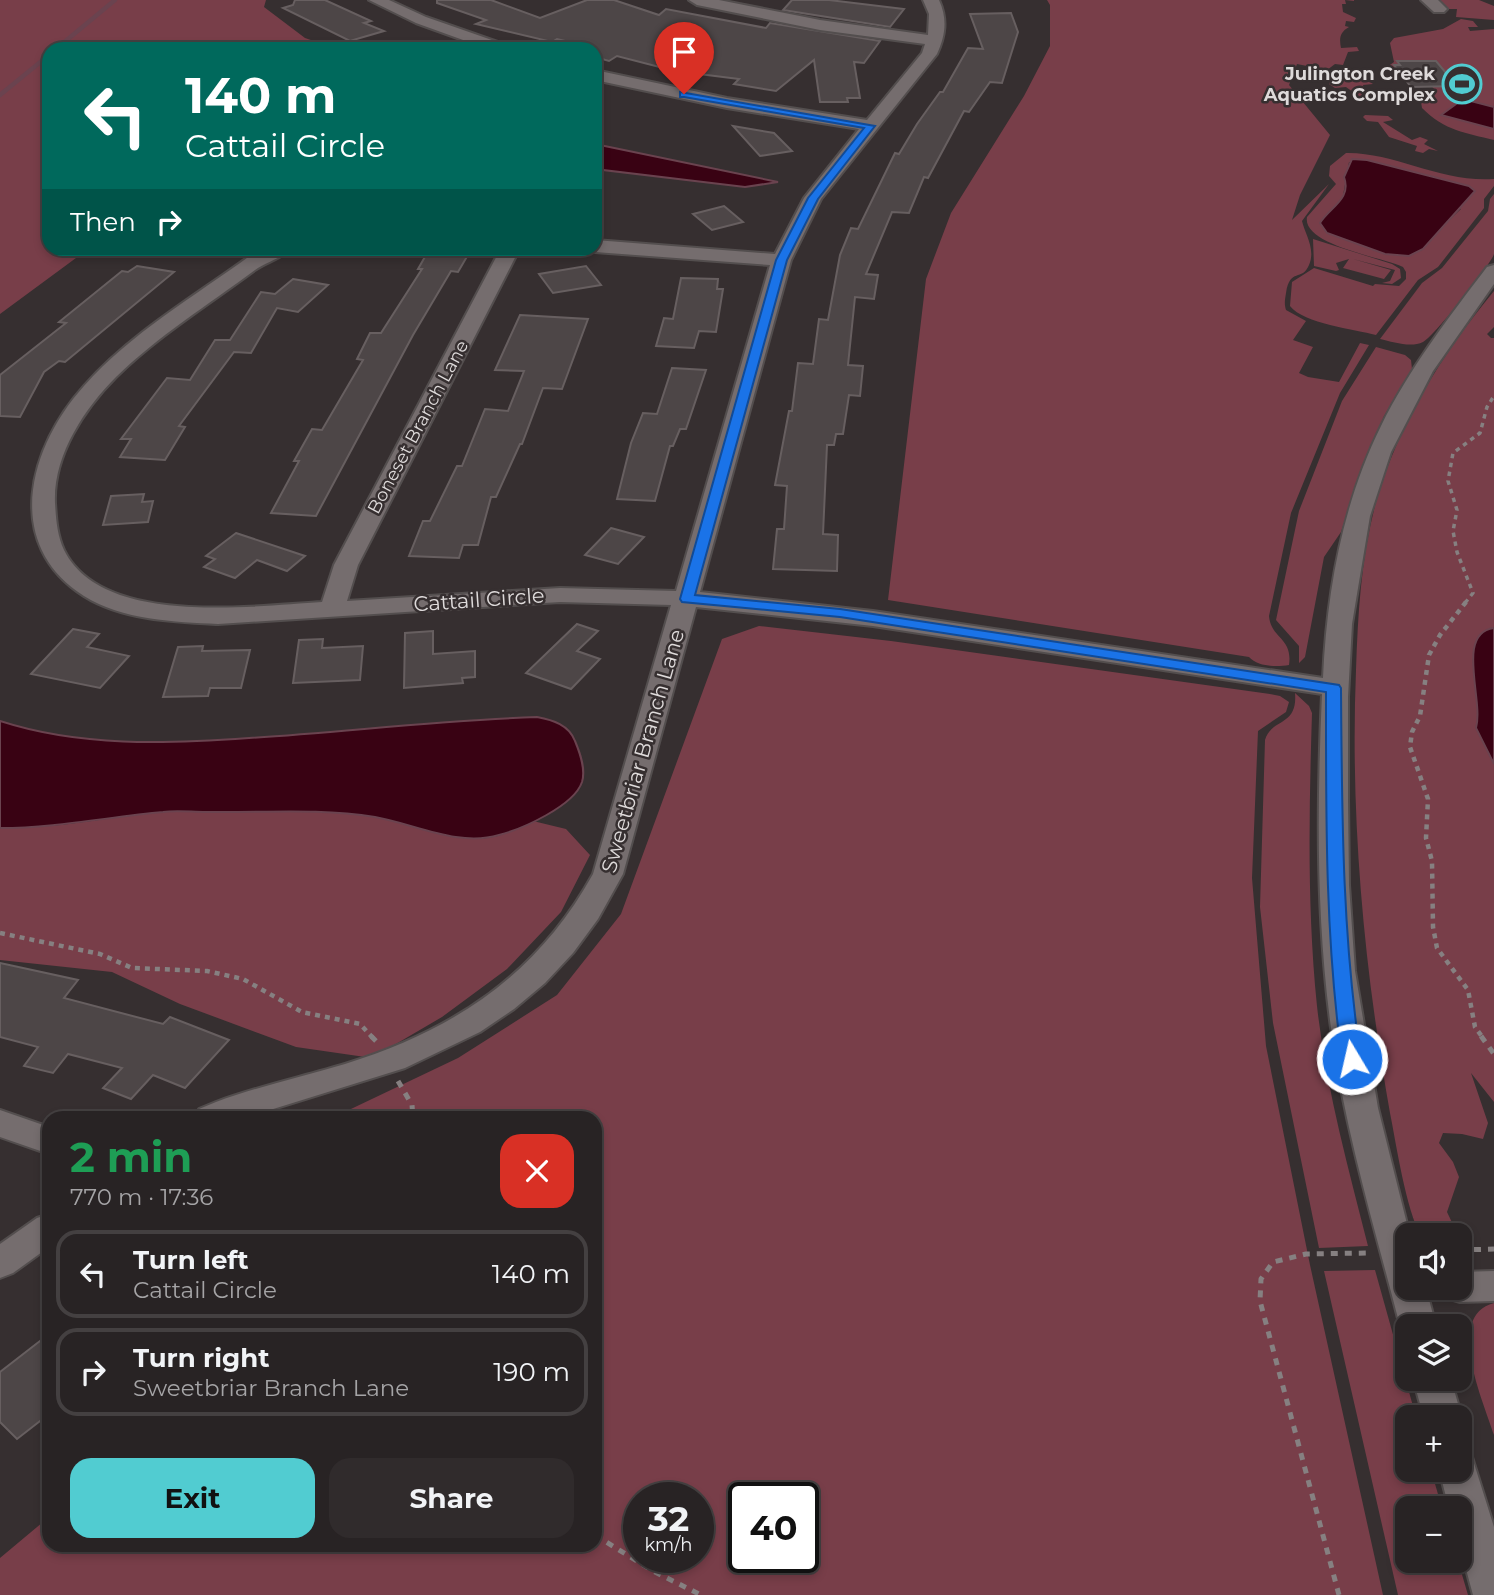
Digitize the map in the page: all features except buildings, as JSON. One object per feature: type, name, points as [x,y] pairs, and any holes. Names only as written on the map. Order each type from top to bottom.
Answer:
[{"type":"street","points":[[377,0],[421,20],[483,42]]},
{"type":"street","points":[[696,0],[820,25],[936,41],[938,16],[931,0]]},
{"type":"street","name":"Sweetbriar Branch Lane","points":[[228,1111],[258,1099],[352,1074],[411,1054],[464,1027],[510,996],[568,942],[592,908],[608,874],[781,260],[813,198],[929,54],[936,41]]},
{"type":"street","points":[[602,76],[727,103],[870,126]]},
{"type":"street","points":[[602,247],[781,260]]},
{"type":"street","name":"Cattail Circle","points":[[266,256],[210,294],[114,368],[92,390],[63,429],[45,479],[43,505],[46,527],[52,551],[65,570],[78,582],[104,596],[137,608],[218,616],[560,595],[610,594],[687,599],[840,613],[1334,688]]},
{"type":"street","name":"Boneset Branch Lane","points":[[333,609],[346,565],[507,256]]},
{"type":"street","points":[[1395,1245],[1374,1172],[1354,1080],[1342,996],[1334,858],[1334,688],[1342,590],[1348,554],[1369,481],[1409,392],[1437,346],[1494,271]]},
{"type":"street","points":[[0,1123],[42,1138]]},
{"type":"street","points":[[0,1263],[42,1232]]},
{"type":"street","points":[[1472,1287],[1494,1286]]},
{"type":"street","points":[[1461,1482],[1493,1595]]},
{"type":"path","points":[[1494,396],[1486,404],[1477,438],[1453,453],[1448,481],[1457,510],[1453,531],[1457,552],[1473,593],[1440,635],[1429,655],[1420,716],[1412,732],[1410,747],[1428,799],[1426,838],[1432,861],[1433,927],[1437,948],[1468,990],[1475,1027],[1494,1054]]},
{"type":"path","points":[[0,933],[100,954],[132,968],[207,971],[243,979],[302,1012],[360,1024],[373,1035],[412,1105],[412,1111]]},
{"type":"path","points":[[1472,1250],[1494,1249]]},
{"type":"path","points":[[1339,1595],[1259,1301],[1261,1279],[1273,1262],[1306,1254],[1395,1252]]},
{"type":"path","points":[[602,1539],[653,1571],[701,1595]]},
{"type":"shaded area","points":[[0,0],[266,0],[264,7],[305,38],[317,42],[42,42],[42,256],[80,256],[0,314]]},
{"type":"shaded area","points":[[1047,0],[1345,0],[1346,4],[1342,4],[1343,12],[1356,18],[1354,22],[1346,21],[1345,26],[1349,27],[1342,33],[1340,44],[1341,48],[1357,47],[1359,51],[1348,52],[1343,65],[1335,64],[1327,70],[1297,64],[1289,85],[1330,135],[1300,195],[1292,220],[1329,184],[1302,221],[1311,247],[1311,259],[1303,273],[1290,280],[1286,293],[1286,310],[1306,321],[1293,340],[1313,347],[1299,373],[1339,382],[1360,343],[1369,345],[1340,393],[1291,513],[1269,616],[1271,624],[1288,649],[1289,665],[1268,666],[1249,657],[888,600],[926,279],[951,213],[1024,96],[1050,46],[1050,5]]},
{"type":"shaded area","points":[[1436,0],[1479,0],[1494,6],[1494,20],[1456,17],[1457,9],[1449,9]]},
{"type":"shaded area","name":"Julington Creek Aquatics Complex","points":[[1461,19],[1473,21],[1478,27],[1468,27],[1470,31],[1494,29],[1494,140],[1456,130],[1439,122],[1422,108],[1421,102],[1436,91],[1431,85],[1413,75],[1387,67],[1394,62],[1390,43],[1394,38],[1443,29]]},
{"type":"shaded area","points":[[1350,75],[1364,78],[1373,84],[1363,85],[1368,103],[1346,87],[1335,88],[1329,84],[1329,81]]},
{"type":"shaded area","points":[[1463,99],[1494,107],[1494,129],[1441,115]]},
{"type":"shaded area","points":[[1388,116],[1393,120],[1383,122],[1412,140],[1420,137],[1428,140],[1424,144],[1438,151],[1415,151],[1417,146],[1389,137],[1378,122],[1367,121],[1363,117]]},
{"type":"shaded area","points":[[602,145],[778,182],[745,187],[602,170]]},
{"type":"shaded area","points":[[1346,153],[1364,154],[1456,176],[1494,179],[1494,186],[1484,199],[1484,208],[1438,267],[1418,280],[1376,335],[1318,322],[1290,306],[1292,282],[1314,268],[1373,286],[1399,286],[1406,279],[1403,267],[1345,249],[1317,235],[1309,227],[1307,217],[1336,184],[1329,176],[1330,166]],"holes":[[[1349,162],[1461,209],[1426,242],[1423,249],[1325,216],[1342,201]]]},
{"type":"shaded area","points":[[1352,159],[1367,160],[1469,186],[1475,191],[1423,249],[1409,256],[1385,254],[1327,233],[1320,223],[1343,197],[1346,185],[1344,177]]},
{"type":"shaded area","points":[[1494,194],[1494,254],[1461,300],[1423,342],[1408,344],[1380,339],[1422,283],[1442,268],[1488,211],[1490,199]]},
{"type":"shaded area","points":[[1313,239],[1392,264],[1400,269],[1401,278],[1392,284],[1382,283],[1390,281],[1395,270],[1353,259],[1391,270],[1384,279],[1343,268],[1349,259],[1336,263],[1339,270],[1336,271],[1314,266]]},
{"type":"shaded area","points":[[1494,291],[1494,327],[1487,334],[1494,338],[1494,1102],[1471,1073],[1488,1123],[1483,1139],[1443,1133],[1439,1143],[1453,1162],[1459,1177],[1447,1212],[1452,1223],[1416,1223],[1398,1158],[1366,948],[1355,781],[1359,606],[1371,523],[1397,445],[1424,390]]},
{"type":"shaded area","points":[[1376,347],[1405,355],[1411,360],[1412,369],[1384,416],[1363,466],[1341,532],[1324,557],[1305,657],[1299,663],[1299,646],[1276,620],[1299,511],[1342,401]]},
{"type":"shaded area","points":[[759,626],[891,641],[1270,694],[1289,702],[1286,712],[1258,731],[1252,878],[1266,1046],[1310,1265],[1383,1595],[0,1595],[0,1558],[42,1523],[42,1552],[602,1552],[602,1111],[347,1111],[458,1058],[557,995],[621,914],[722,639]]},
{"type":"shaded area","points":[[1494,628],[1494,764],[1476,728],[1473,654],[1482,633]]},
{"type":"shaded area","points":[[1295,693],[1309,706],[1312,713],[1310,896],[1321,1037],[1338,1127],[1368,1246],[1319,1248],[1273,1023],[1260,907],[1265,740],[1268,733],[1292,712]]},
{"type":"shaded area","points":[[537,717],[560,724],[572,735],[582,761],[582,782],[569,800],[558,808],[521,828],[499,835],[468,838],[375,817],[312,812],[168,811],[61,824],[0,828],[0,721],[61,735],[123,742],[155,742],[218,740]]},
{"type":"shaded area","points":[[167,811],[344,812],[401,822],[462,838],[481,839],[498,836],[533,821],[566,829],[590,855],[561,912],[507,969],[442,1017],[372,1058],[296,1047],[180,1004],[112,972],[0,960],[0,828],[61,825]]},
{"type":"shaded area","points":[[1375,1270],[1395,1342],[1395,1391],[1409,1391],[1413,1405],[1395,1405],[1395,1482],[1434,1482],[1439,1496],[1395,1496],[1395,1573],[1462,1573],[1468,1595],[1398,1595],[1324,1271]]},
{"type":"shaded area","points":[[1494,1303],[1494,1435],[1472,1366],[1472,1324],[1479,1311]]},
{"type":"waterway","points":[[64,42],[115,0]]},
{"type":"waterway","points":[[0,95],[42,61]]},
{"type":"place","name":"Julington Creek Aquatics Complex","points":[[1462,84]]},
{"type":"route","points":[[684,94],[870,126],[813,198],[781,260],[687,599],[840,613],[1334,688],[1334,858],[1342,996],[1352,1059]]}]
